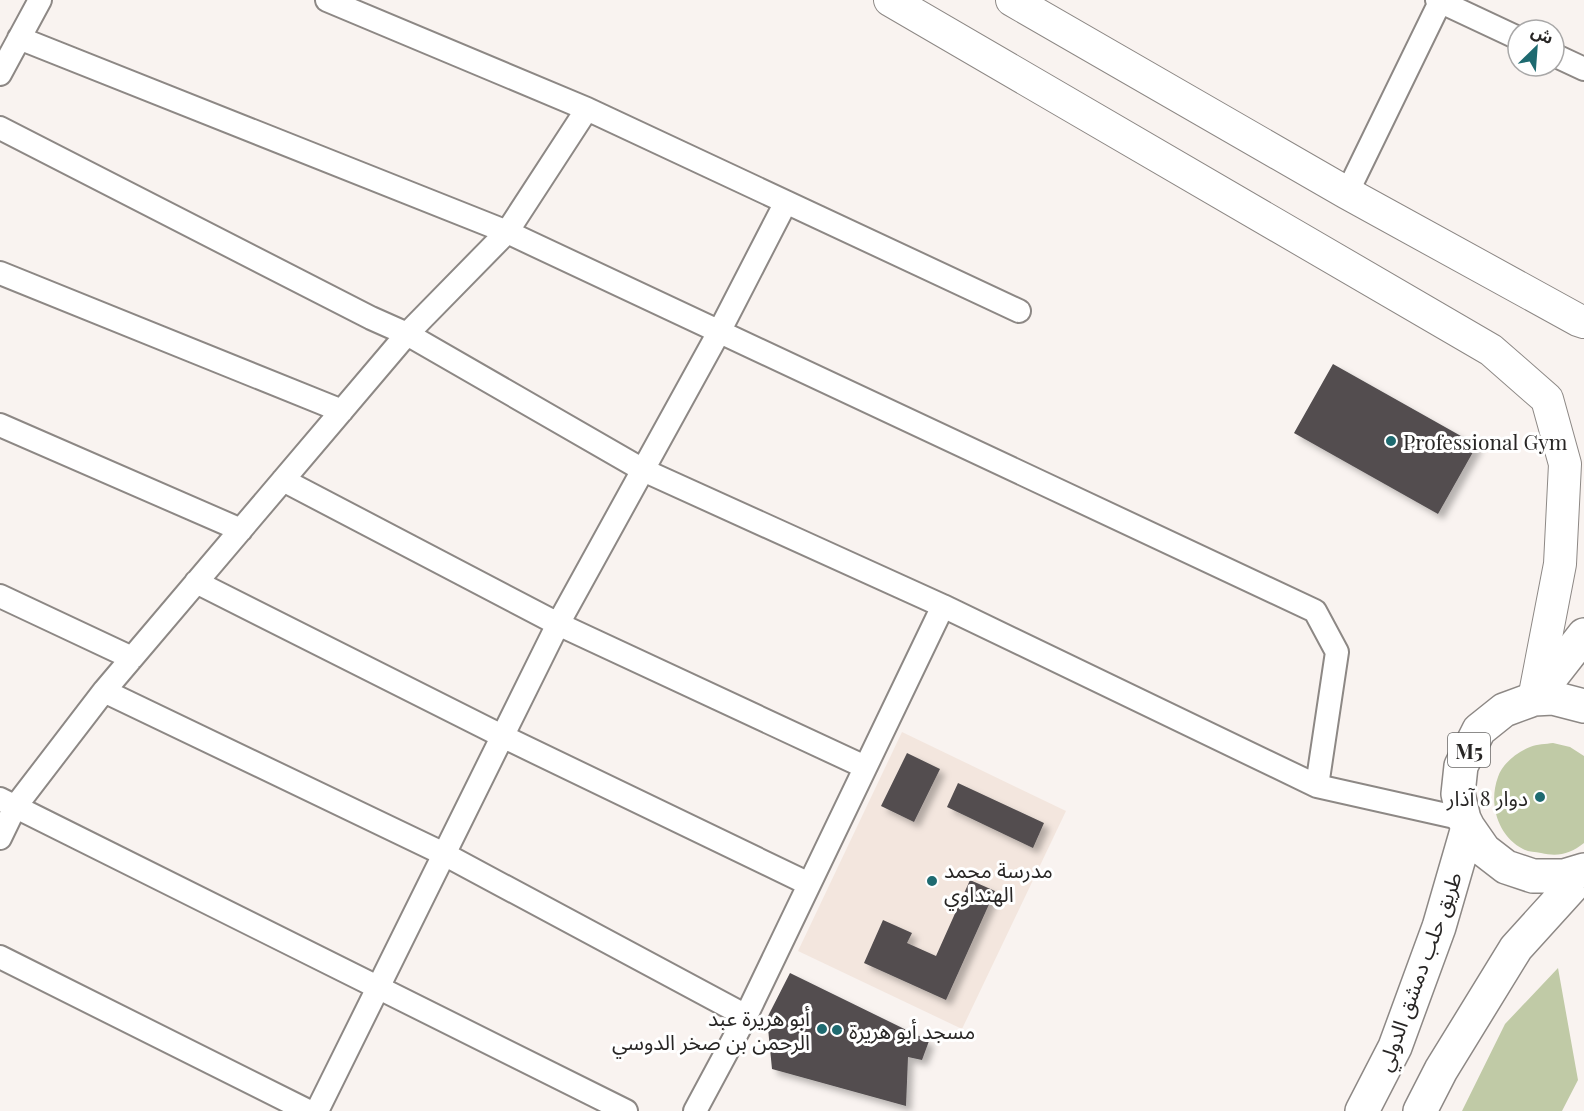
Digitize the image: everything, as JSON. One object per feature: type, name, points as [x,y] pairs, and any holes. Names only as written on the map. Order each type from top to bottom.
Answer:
[{"type":"highway","points":[[1534,699],[1584,635]]},
{"type":"highway","name":"M5","points":[[1584,706],[1553,698],[1534,699],[1504,710],[1479,730],[1461,766],[1458,794],[1466,823],[1484,850],[1506,867],[1533,876],[1564,876],[1584,871]]},
{"type":"highway","name":"طريق حلب دمشق الدولي","points":[[1362,1111],[1395,1047],[1439,927],[1466,823]]},
{"type":"highway","points":[[1420,1111],[1441,1070],[1516,948],[1584,871]]},
{"type":"main road","points":[[890,0],[1491,350],[1547,399],[1565,464],[1560,564],[1534,699]]},
{"type":"main road","points":[[1012,0],[1347,193],[1584,322]]},
{"type":"street","points":[[0,74],[40,0]]},
{"type":"street","points":[[327,0],[587,109],[1019,311]]},
{"type":"street","points":[[1347,193],[1439,1],[1506,32]]},
{"type":"street","points":[[19,38],[507,232],[1315,611],[1337,652],[1317,786]]},
{"type":"street","points":[[1566,61],[1584,69]]},
{"type":"street","points":[[0,838],[8,803],[407,334],[507,232],[587,109]]},
{"type":"street","points":[[0,128],[371,318],[407,334],[643,470],[943,606],[1317,786],[1466,823]]},
{"type":"street","points":[[317,1111],[558,624],[719,332],[786,202]]},
{"type":"street","points":[[0,273],[342,411]]},
{"type":"street","points":[[0,425],[241,530]]},
{"type":"street","points":[[283,480],[558,624],[865,767]]},
{"type":"street","points":[[196,582],[502,736],[809,884]]},
{"type":"street","points":[[0,596],[132,658]]},
{"type":"street","points":[[695,1111],[746,1016],[943,606]]},
{"type":"street","points":[[104,691],[444,854],[746,1016]]},
{"type":"street","points":[[8,803],[626,1111]]},
{"type":"street","points":[[0,957],[308,1111]]},
{"type":"shaded area","name":"مدرسة محمد الهنداوي","points":[[902,732],[1066,811],[962,1029],[798,951]]},
{"type":"green space","points":[[1553,743],[1570,747],[1584,756],[1584,843],[1569,852],[1553,855],[1527,851],[1514,843],[1501,828],[1494,798],[1500,772],[1511,759],[1530,747]]},
{"type":"green space","points":[[1558,968],[1578,1080],[1562,1111],[1462,1111],[1505,1024]]},
{"type":"building","points":[[1333,364],[1477,445],[1438,514],[1294,433]]},
{"type":"building","points":[[907,753],[940,769],[914,822],[881,806]]},
{"type":"building","points":[[958,783],[1044,823],[1033,848],[947,807]]},
{"type":"building","points":[[970,880],[995,891],[946,1000],[864,963],[883,920],[912,933],[907,943],[936,956]]},
{"type":"building","name":"مسجد أبو هريرة","points":[[790,973],[929,1041],[922,1060],[908,1057],[906,1106],[772,1069],[767,1018]]},
{"type":"place","name":"Professional Gym","points":[[1391,441]]},
{"type":"place","name":"دوار 8 آذار","points":[[1540,797]]},
{"type":"place","name":"مدرسة محمد الهنداوي","points":[[932,881]]},
{"type":"place","name":"أبو هريرة عبد الرحمن بن صخر الدوسي","points":[[822,1029]]},
{"type":"place","name":"مسجد أبو هريرة","points":[[837,1030]]}]
